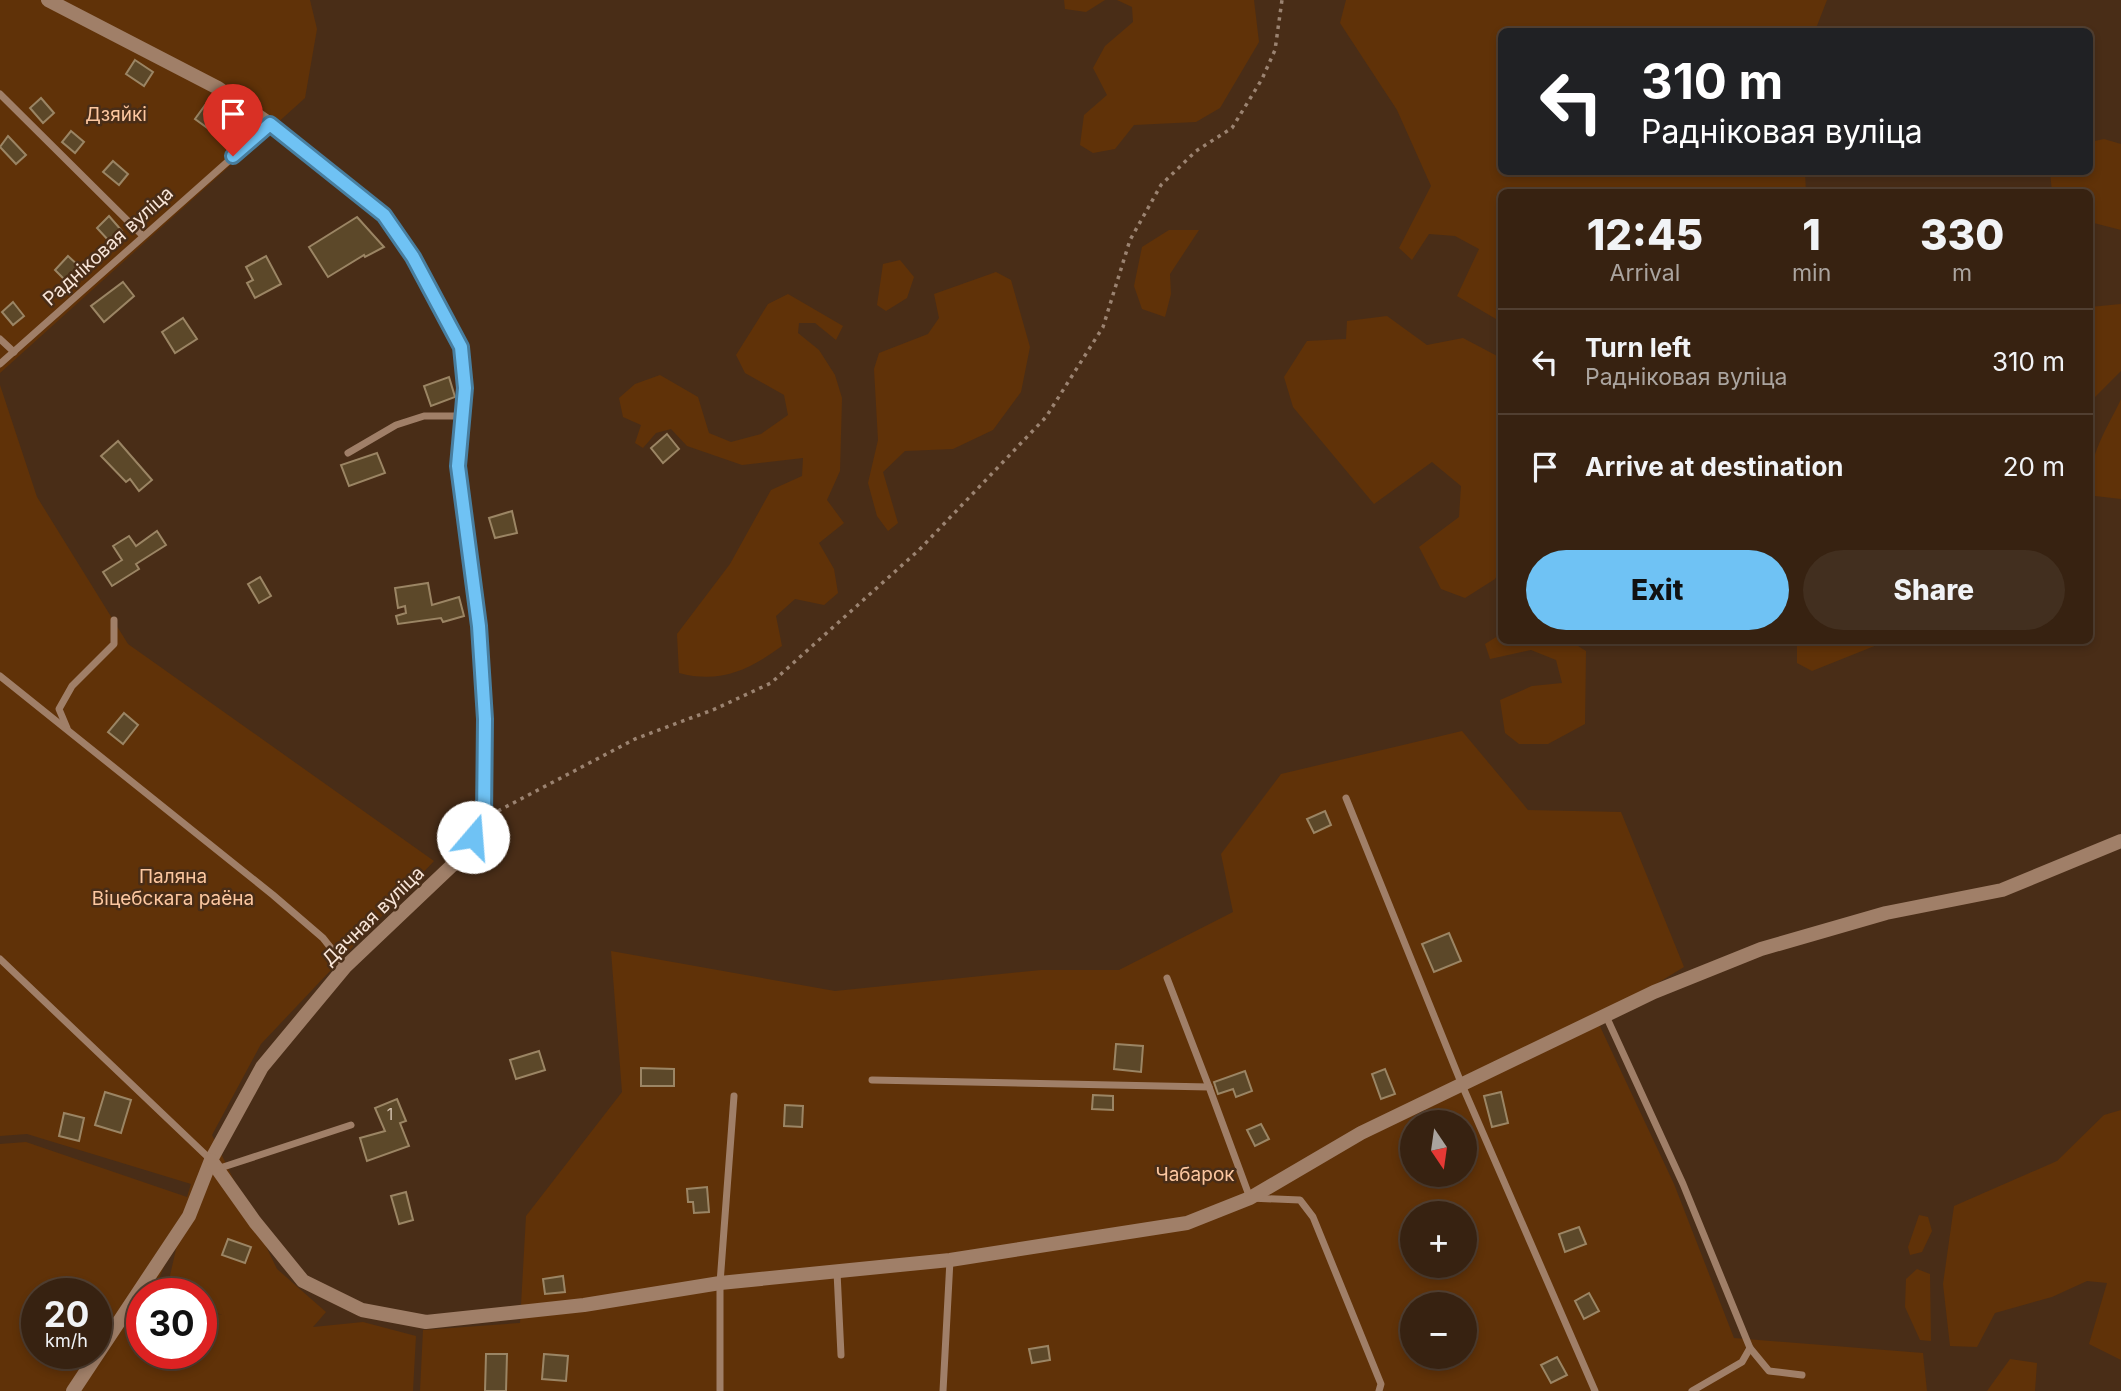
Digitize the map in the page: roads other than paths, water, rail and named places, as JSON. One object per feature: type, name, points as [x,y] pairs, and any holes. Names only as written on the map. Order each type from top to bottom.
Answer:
[{"type":"street","name":"Дачная вуліца","points":[[48,0],[218,88],[270,124],[384,215],[413,257],[461,347],[465,388],[458,466],[479,626],[485,719],[484,819],[463,855],[345,967],[262,1068],[189,1216],[73,1391]]},
{"type":"street","points":[[214,1164],[255,1222],[303,1281],[362,1310],[426,1322],[584,1305],[720,1283],[950,1260],[1188,1223],[1250,1198],[1361,1133],[1462,1084],[1606,1016],[1761,949],[1886,913],[2002,890],[2121,841]]},
{"type":"lane","points":[[0,94],[142,235]]},
{"type":"lane","name":"Радніковая вуліца","points":[[0,364],[270,124]]},
{"type":"lane","points":[[0,339],[14,352]]},
{"type":"lane","points":[[348,453],[396,425],[424,416],[462,416]]},
{"type":"lane","points":[[68,728],[59,709],[72,686],[114,644],[114,620]]},
{"type":"lane","points":[[0,676],[273,895],[323,938],[345,967]]},
{"type":"lane","points":[[1346,798],[1462,1084],[1595,1391]]},
{"type":"lane","points":[[0,959],[214,1164],[351,1125]]},
{"type":"lane","points":[[1167,978],[1250,1198],[1300,1200],[1313,1217],[1381,1384],[1379,1391]]},
{"type":"lane","points":[[1606,1016],[1683,1184],[1750,1348],[1769,1371],[1802,1375]]},
{"type":"lane","points":[[872,1080],[1209,1087]]},
{"type":"lane","points":[[720,1391],[720,1283],[734,1096]]},
{"type":"lane","points":[[943,1391],[950,1260]]},
{"type":"lane","points":[[837,1272],[841,1354]]},
{"type":"lane","points":[[1692,1391],[1742,1362],[1750,1348]]},
{"type":"park label","name":"Дзяйкі","points":[[116,114]]},
{"type":"park label","name":"Паляна Віцебскага раёна","points":[[173,887]]},
{"type":"park label","name":"Чабарок","points":[[1195,1174]]}]
